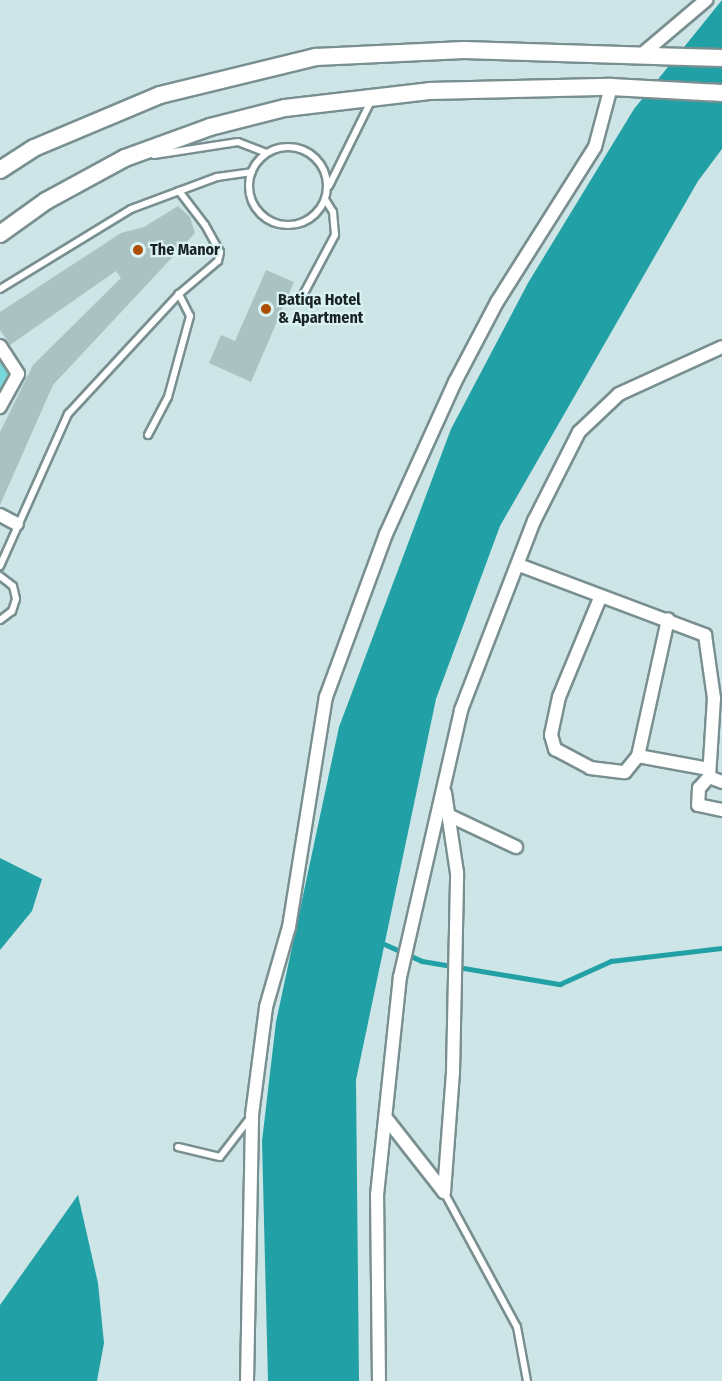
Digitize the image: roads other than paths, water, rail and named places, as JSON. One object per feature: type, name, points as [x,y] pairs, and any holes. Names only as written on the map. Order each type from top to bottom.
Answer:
[{"type":"street","points":[[640,56],[706,0]]},
{"type":"street","points":[[0,170],[96,119],[256,67],[389,50],[722,58]]},
{"type":"street","points":[[247,1381],[252,1115],[267,1007],[289,927],[322,719],[344,645],[455,382],[496,302],[595,147],[611,87]]},
{"type":"street","points":[[1,231],[125,158],[210,127],[374,95],[611,87],[722,93]]},
{"type":"street","points":[[0,346],[18,374],[0,407]]},
{"type":"street","points":[[379,1381],[377,1195],[400,978],[444,786],[481,652],[561,464],[598,409],[722,347]]},
{"type":"street","points":[[0,515],[17,524]]},
{"type":"street","points":[[519,565],[600,598],[668,619],[705,635],[718,698],[709,773],[699,788],[698,805],[722,810]]},
{"type":"street","points":[[600,598],[560,697],[552,742],[571,760],[614,774],[632,768],[638,756],[668,619]]},
{"type":"street","points":[[638,756],[709,773],[722,782]]},
{"type":"street","points":[[444,786],[456,844],[455,981],[444,1192]]},
{"type":"street","points":[[450,816],[516,847]]},
{"type":"street","points":[[386,1118],[444,1192]]},
{"type":"lane","points":[[266,153],[252,172],[250,192],[258,210],[281,224],[308,219],[325,199],[328,188],[374,95]]},
{"type":"lane","points":[[125,158],[238,142],[266,153],[289,147],[307,152],[319,163],[328,188]]},
{"type":"lane","points":[[0,289],[131,209],[179,191],[252,172]]},
{"type":"lane","points":[[0,566],[68,414],[179,294],[213,268],[220,252],[179,191]]},
{"type":"lane","points":[[303,296],[335,236],[333,212],[325,199]]},
{"type":"lane","points":[[148,435],[168,397],[190,316],[179,294]]},
{"type":"lane","points":[[0,576],[13,586],[16,598],[12,611],[0,620]]},
{"type":"lane","points":[[178,1147],[219,1157],[252,1115]]},
{"type":"lane","points":[[444,1192],[517,1327],[527,1381]]},
{"type":"waterway","points":[[380,942],[422,961],[560,984],[611,961],[722,948]]},
{"type":"place","name":"The Manor","points":[[138,250]]},
{"type":"place","name":"Batiqa Hotel & Apartment","points":[[266,309]]}]
